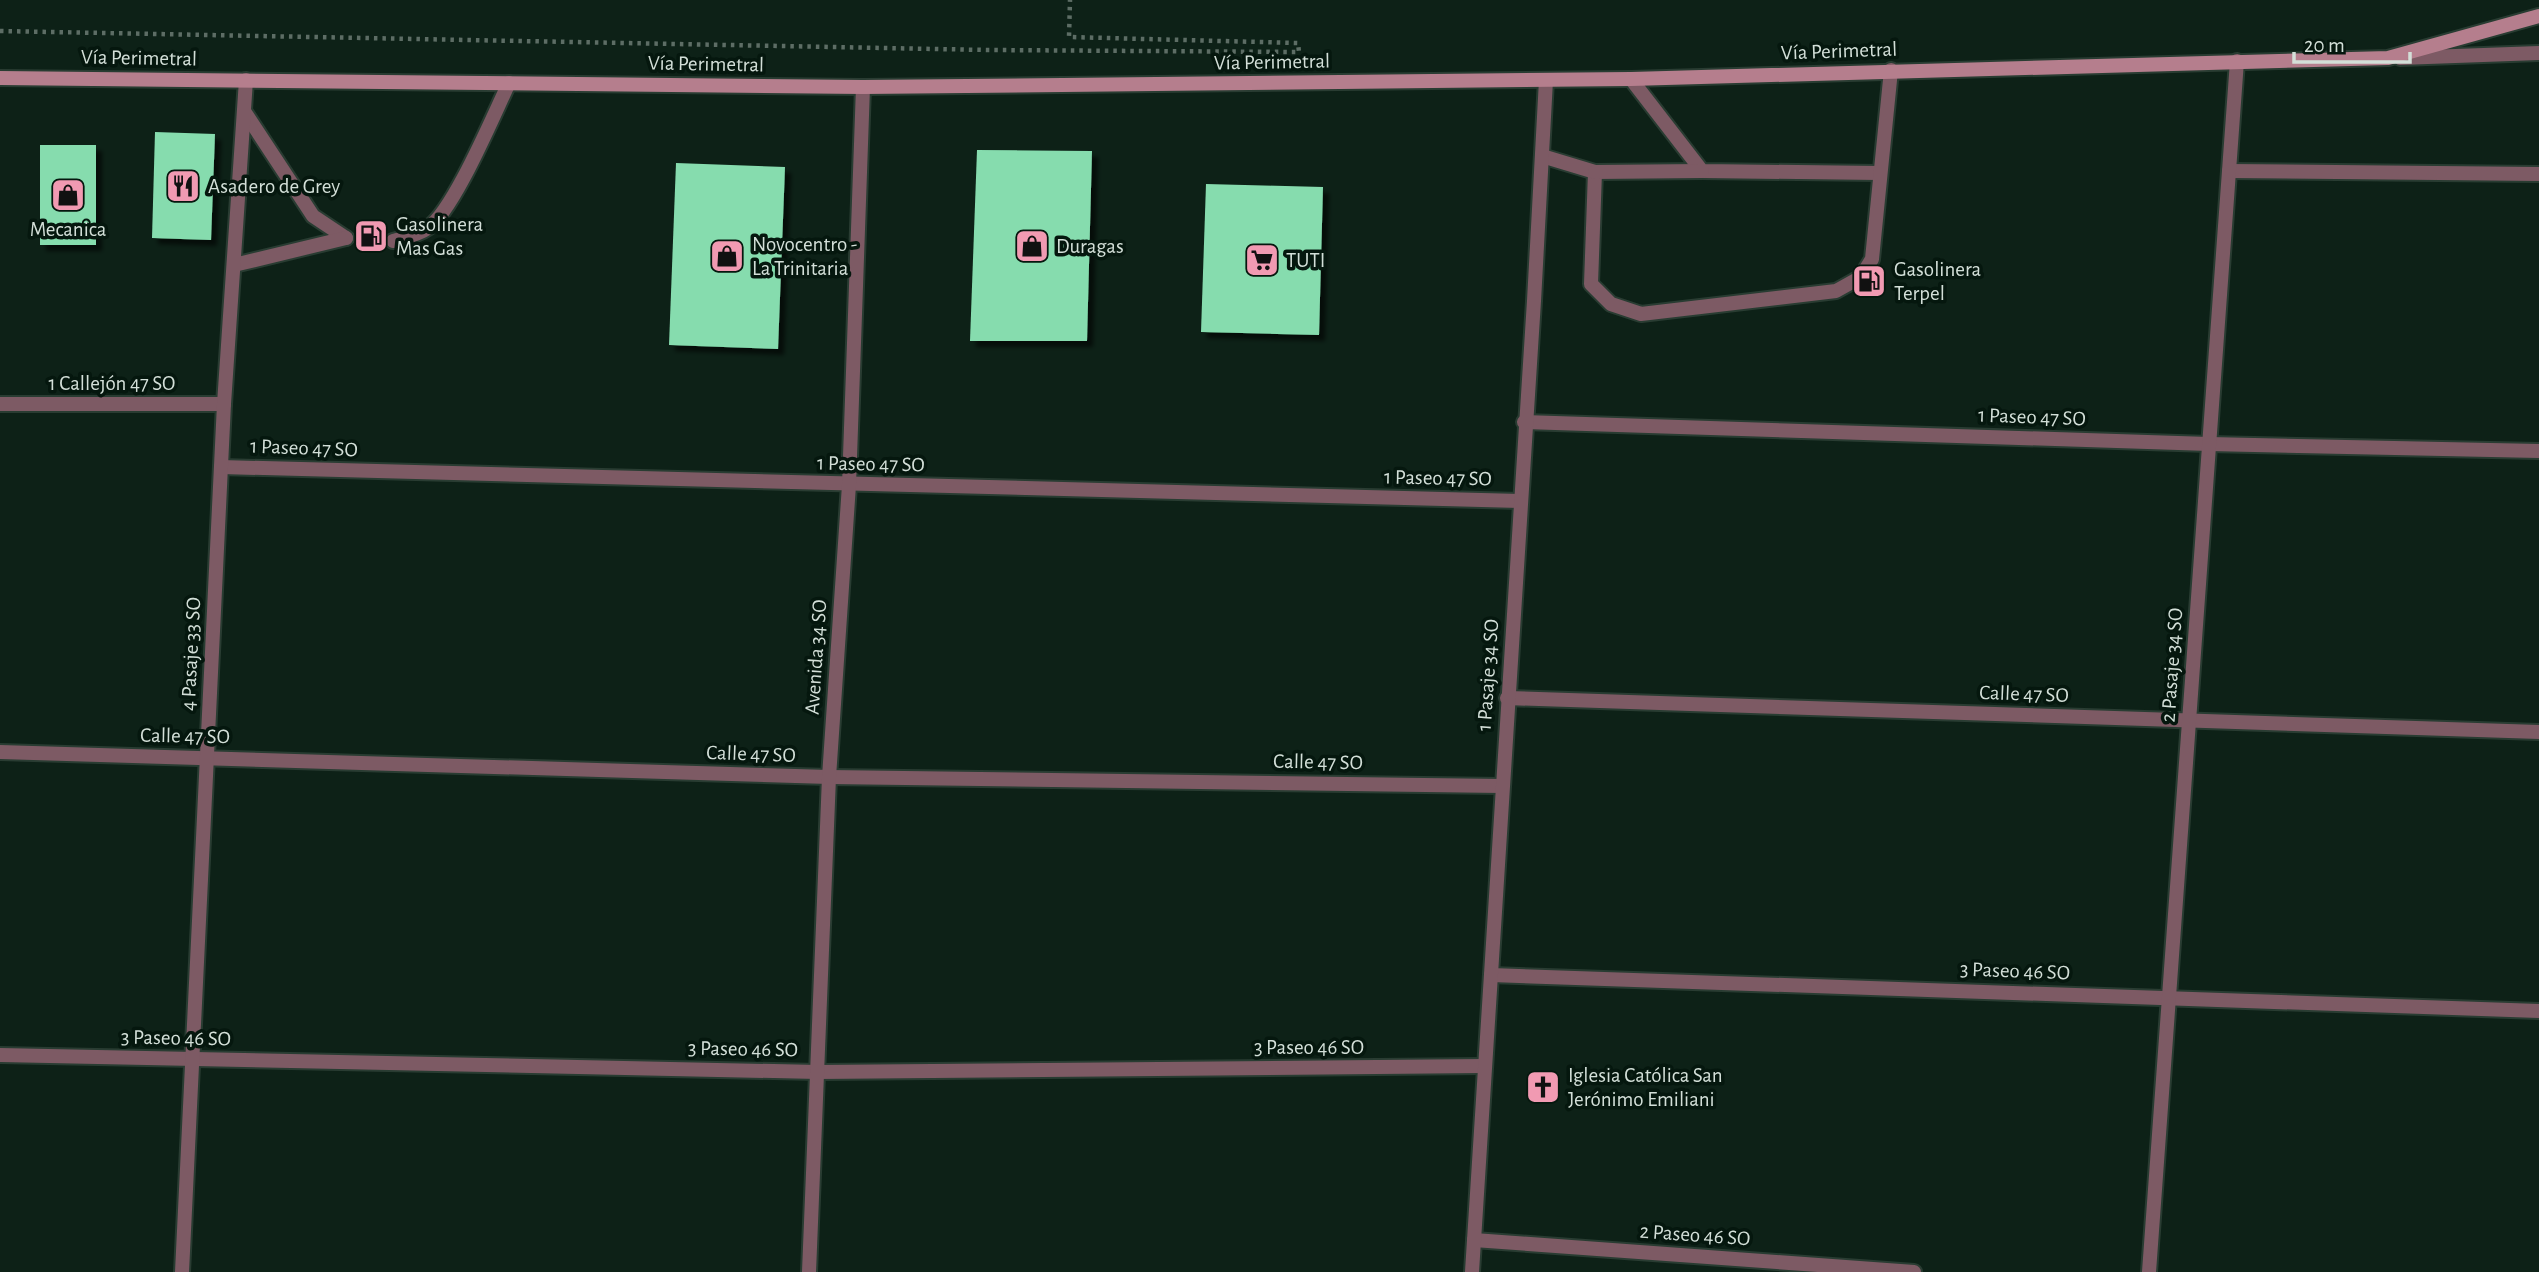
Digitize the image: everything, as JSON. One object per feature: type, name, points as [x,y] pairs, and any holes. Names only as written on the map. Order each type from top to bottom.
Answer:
[{"type":"street","name":"Vía Perimetral","points":[[0,78],[863,87],[1630,79],[2388,58],[2539,16]]},
{"type":"street","points":[[2388,58],[2539,53]]},
{"type":"street","name":"2 Pasaje 34 SO","points":[[2149,1272],[2237,61]]},
{"type":"street","points":[[1595,172],[1591,284],[1611,304],[1641,314],[1836,291],[1861,277],[1872,259],[1891,70]]},
{"type":"street","points":[[1630,79],[1702,171]]},
{"type":"street","name":"4 Pasaje 33 SO","points":[[182,1272],[224,404],[246,80]]},
{"type":"street","name":"1 Pasaje 34 SO","points":[[1472,1272],[1546,80]]},
{"type":"street","points":[[393,241],[421,233],[431,227],[449,204],[509,83]]},
{"type":"street","name":"Avenida 34 SO","points":[[809,1272],[829,777],[849,485],[863,87]]},
{"type":"street","points":[[234,265],[346,238],[313,216],[244,111]]},
{"type":"street","points":[[1542,156],[1595,172],[1879,173]]},
{"type":"street","points":[[2229,172],[2539,174]]},
{"type":"street","name":"1 Callejón 47 SO","points":[[0,404],[224,404]]},
{"type":"street","name":"1 Paseo 47 SO","points":[[1524,422],[2209,444],[2539,451]]},
{"type":"street","name":"1 Paseo 47 SO","points":[[221,467],[1520,501]]},
{"type":"street","name":"Calle 47 SO","points":[[1507,698],[2539,732]]},
{"type":"street","name":"Calle 47 SO","points":[[0,752],[829,777],[1502,786]]},
{"type":"street","name":"3 Paseo 46 SO","points":[[1490,975],[2539,1011]]},
{"type":"street","name":"3 Paseo 46 SO","points":[[0,1055],[818,1072],[1484,1066]]},
{"type":"street","name":"2 Paseo 46 SO","points":[[1474,1240],[1914,1272]]},
{"type":"path","points":[[0,31],[974,50],[1299,52],[1298,43],[1069,37],[1070,0]]},
{"type":"building","name":"Asadero de Grey","points":[[155,132],[215,134],[211,240],[152,238]]},
{"type":"building","name":"Mecanica","points":[[40,145],[96,145],[96,245],[40,245]]},
{"type":"building","name":"Duragas","points":[[977,150],[1092,151],[1087,341],[970,341]]},
{"type":"building","name":"Novocentro - La Trinitaria","points":[[676,163],[785,167],[778,349],[669,345]]},
{"type":"building","name":"TUTI","points":[[1206,184],[1323,187],[1319,335],[1201,332]]},
{"type":"place","name":"Asadero de Grey","points":[[183,186]]},
{"type":"place","name":"Mecanica","points":[[68,195]]},
{"type":"place","name":"Gasolinera Mas Gas","points":[[371,236]]},
{"type":"place","name":"Duragas","points":[[1032,246]]},
{"type":"place","name":"Novocentro - La Trinitaria","points":[[727,256]]},
{"type":"place","name":"TUTI","points":[[1262,260]]},
{"type":"place","name":"Gasolinera Terpel","points":[[1869,281]]},
{"type":"place","name":"Iglesia Católica San Jerónimo Emiliani","points":[[1543,1087]]}]
